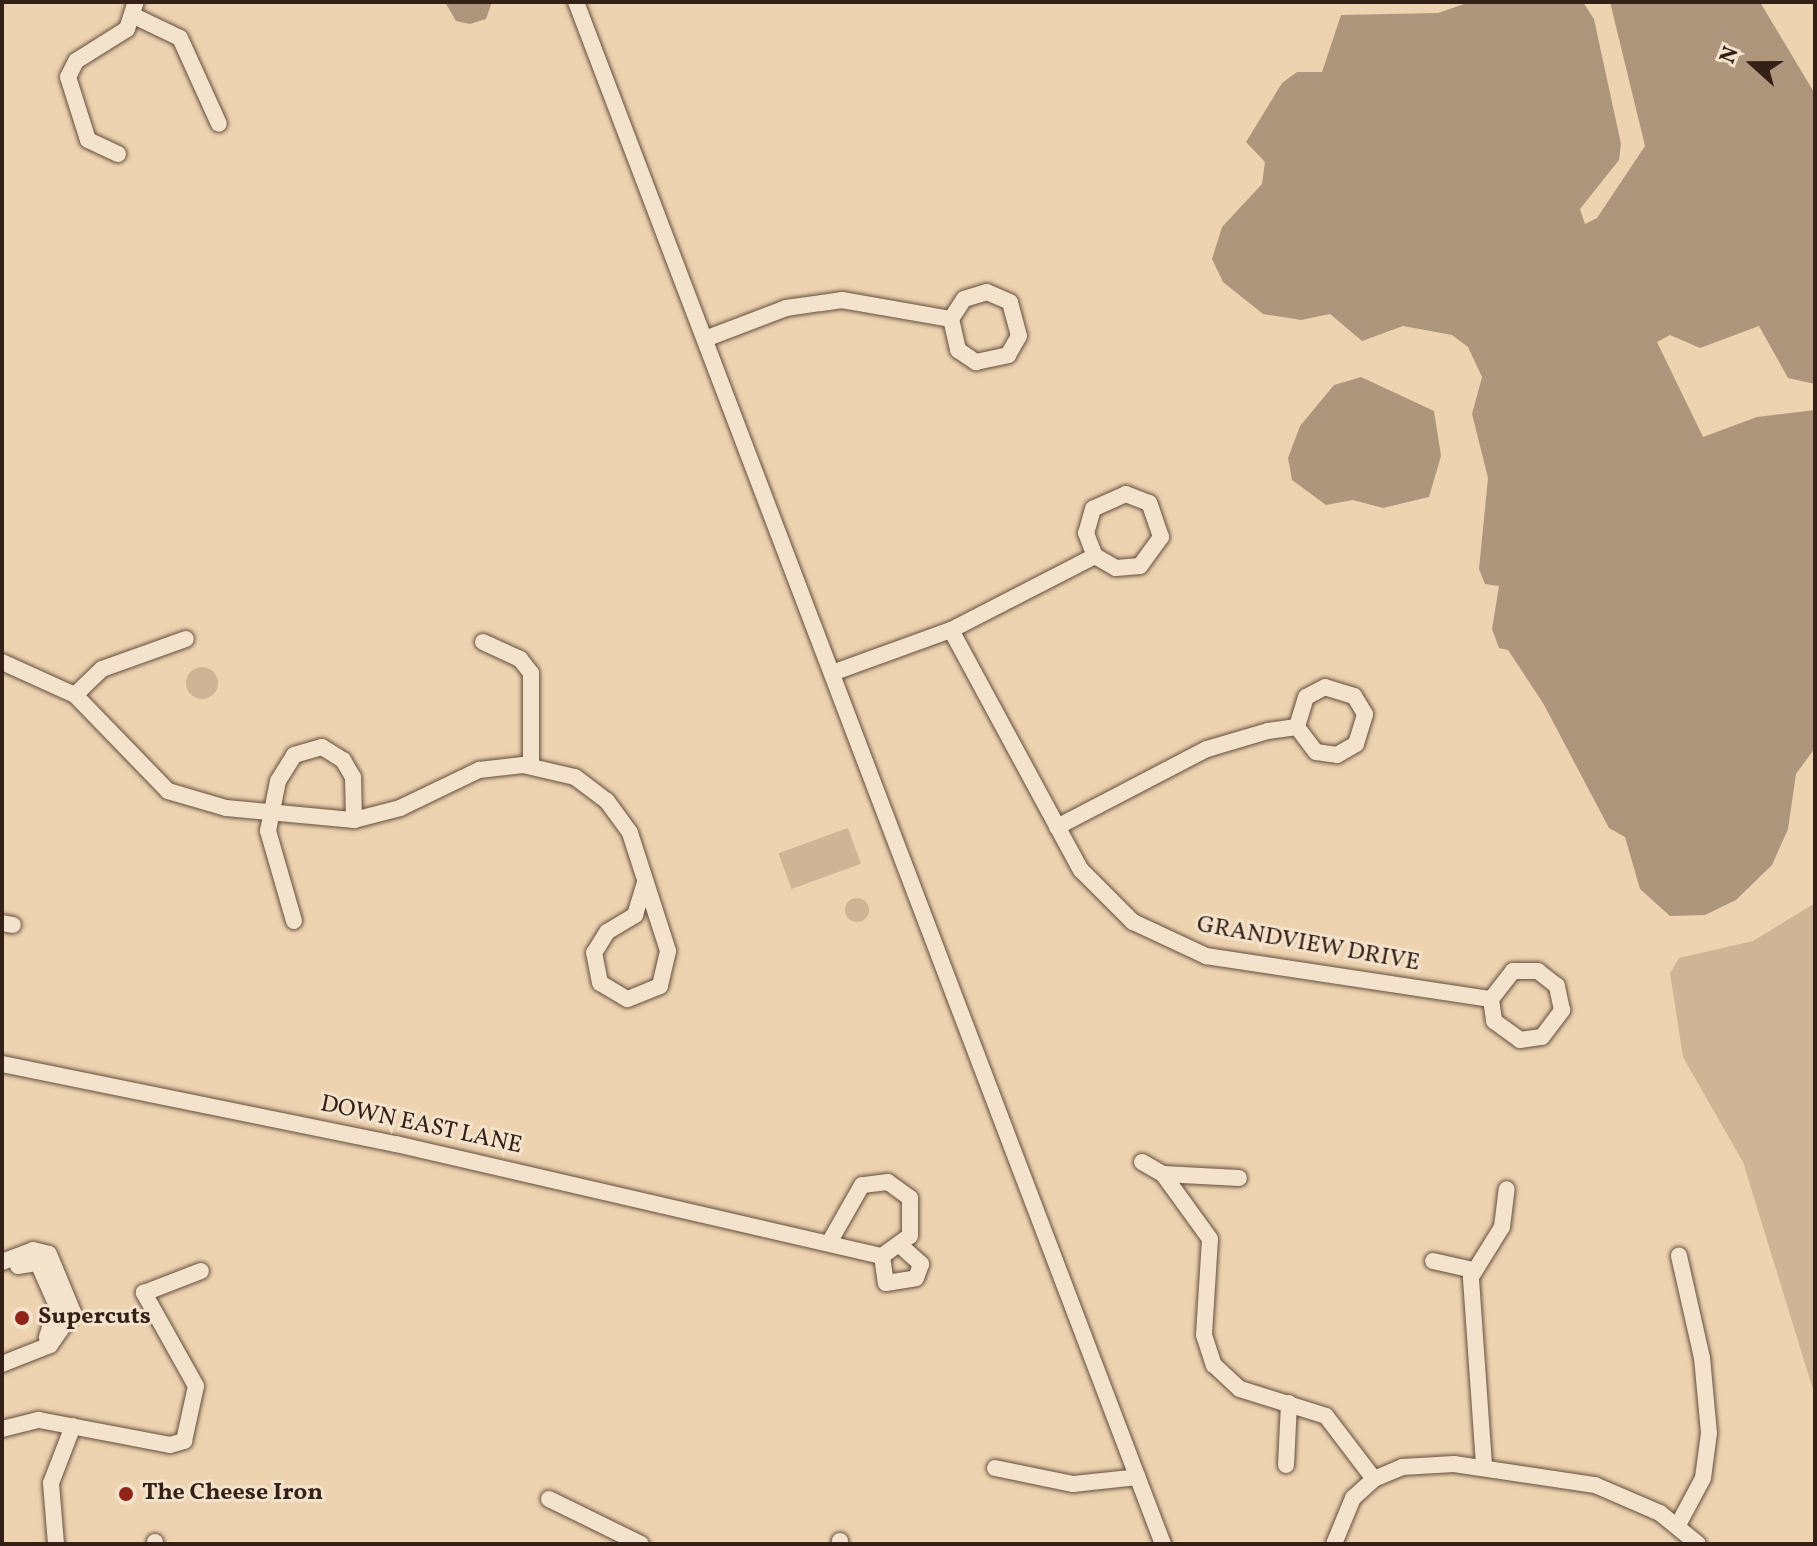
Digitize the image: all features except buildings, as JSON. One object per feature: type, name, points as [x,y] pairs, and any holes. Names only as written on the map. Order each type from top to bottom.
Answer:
[{"type":"street","points":[[576,2],[1163,1544]]},
{"type":"street","points":[[118,154],[86,136],[69,93],[71,67],[121,35],[135,9],[180,38],[219,124]]},
{"type":"street","points":[[987,292],[1010,302],[1019,336],[1008,355],[976,362],[952,341],[951,319],[964,299],[987,292]]},
{"type":"street","points":[[705,339],[813,302],[865,302],[951,319]]},
{"type":"street","points":[[1114,495],[1149,503],[1161,524],[1150,558],[1116,568],[1095,556],[1086,533],[1093,509],[1114,495]]},
{"type":"street","points":[[832,673],[951,630],[1095,556]]},
{"type":"street","name":"GRANDVIEW DRIVE","points":[[951,630],[1057,827],[1104,898],[1187,950],[1491,999]]},
{"type":"street","points":[[75,695],[102,669],[186,639]]},
{"type":"street","points":[[483,642],[520,659],[531,673],[531,766]]},
{"type":"street","points":[[2,662],[75,695],[168,791],[271,815],[354,820],[400,808],[469,773],[531,766],[575,777],[607,801],[630,833],[645,883],[669,969],[655,990],[627,999],[600,983],[594,953],[607,932],[635,915],[645,883]]},
{"type":"street","points":[[1325,687],[1354,696],[1365,714],[1356,744],[1337,755],[1307,746],[1297,727],[1306,697],[1325,687]]},
{"type":"street","points":[[1057,827],[1207,749],[1297,727]]},
{"type":"street","points":[[294,921],[269,846],[271,815],[287,763],[302,750],[322,747],[350,768],[354,820]]},
{"type":"street","points":[[1513,971],[1538,971],[1557,986],[1562,1010],[1542,1037],[1520,1040],[1501,1030],[1491,999],[1513,971]]},
{"type":"street","name":"DOWN EAST LANE","points":[[2,1064],[830,1241],[882,1256]]},
{"type":"street","points":[[1142,1162],[1163,1174],[1210,1239],[1204,1335],[1210,1358],[1240,1389],[1289,1403],[1340,1428],[1374,1479]]},
{"type":"street","points":[[1163,1174],[1239,1178]]},
{"type":"street","points":[[830,1241],[854,1191],[883,1181],[902,1188],[913,1205],[912,1231],[902,1247],[882,1256],[886,1283],[916,1278],[921,1264],[902,1247]]},
{"type":"street","points":[[1484,1465],[1473,1270],[1502,1227],[1507,1189]]},
{"type":"street","points":[[2,1262],[33,1250],[49,1254],[73,1312],[50,1345],[3,1364]]},
{"type":"street","points":[[1678,1525],[1703,1478],[1709,1433],[1702,1358],[1679,1256]]},
{"type":"street","points":[[1433,1261],[1473,1270]]},
{"type":"street","points":[[2,1273],[38,1263],[60,1315],[48,1336],[3,1364]]},
{"type":"street","points":[[2,1429],[39,1420],[170,1445],[184,1441],[196,1386],[144,1293],[201,1271]]},
{"type":"street","points":[[1286,1465],[1289,1403]]},
{"type":"street","points":[[56,1544],[51,1483],[73,1426]]},
{"type":"street","points":[[1334,1544],[1353,1498],[1374,1479],[1402,1467],[1484,1465],[1587,1482],[1678,1525],[1698,1544]]},
{"type":"street","points":[[995,1468],[1073,1484],[1138,1477]]},
{"type":"street","points":[[549,1499],[641,1544]]},
{"type":"shaded area","points":[[445,2],[492,2],[486,19],[470,24],[456,21]]},
{"type":"shaded area","points":[[1470,2],[1583,2],[1594,19],[1621,144],[1619,160],[1580,209],[1585,224],[1597,218],[1645,146],[1610,2],[1760,2],[1815,94],[1815,384],[1788,378],[1759,326],[1700,348],[1670,335],[1657,342],[1703,437],[1757,417],[1815,410],[1815,748],[1796,774],[1788,829],[1772,865],[1736,900],[1705,915],[1670,916],[1640,889],[1625,837],[1609,828],[1543,703],[1508,650],[1499,648],[1492,629],[1499,586],[1485,584],[1479,569],[1488,478],[1472,414],[1482,377],[1468,347],[1452,335],[1403,326],[1362,341],[1330,314],[1301,320],[1263,314],[1223,282],[1212,259],[1222,227],[1262,184],[1265,162],[1246,142],[1282,83],[1297,72],[1322,72],[1341,15],[1438,13]]},
{"type":"shaded area","points":[[1361,377],[1434,411],[1441,456],[1429,497],[1383,508],[1353,500],[1326,505],[1292,480],[1288,458],[1300,426],[1334,385]]},
{"type":"shaded area","points":[[202,667],[214,671],[218,683],[214,695],[202,699],[190,695],[186,683],[190,671]]},
{"type":"shaded area","points":[[848,828],[861,864],[791,889],[778,853]]},
{"type":"shaded area","points":[[857,898],[866,901],[869,910],[866,919],[857,922],[848,919],[845,910],[848,901]]},
{"type":"shaded area","points":[[1815,903],[1815,1396],[1743,1162],[1683,1057],[1670,973],[1679,958],[1753,941]]},
{"type":"place","name":"Supercuts","points":[[22,1318]]},
{"type":"place","name":"The Cheese Iron","points":[[126,1494]]}]
